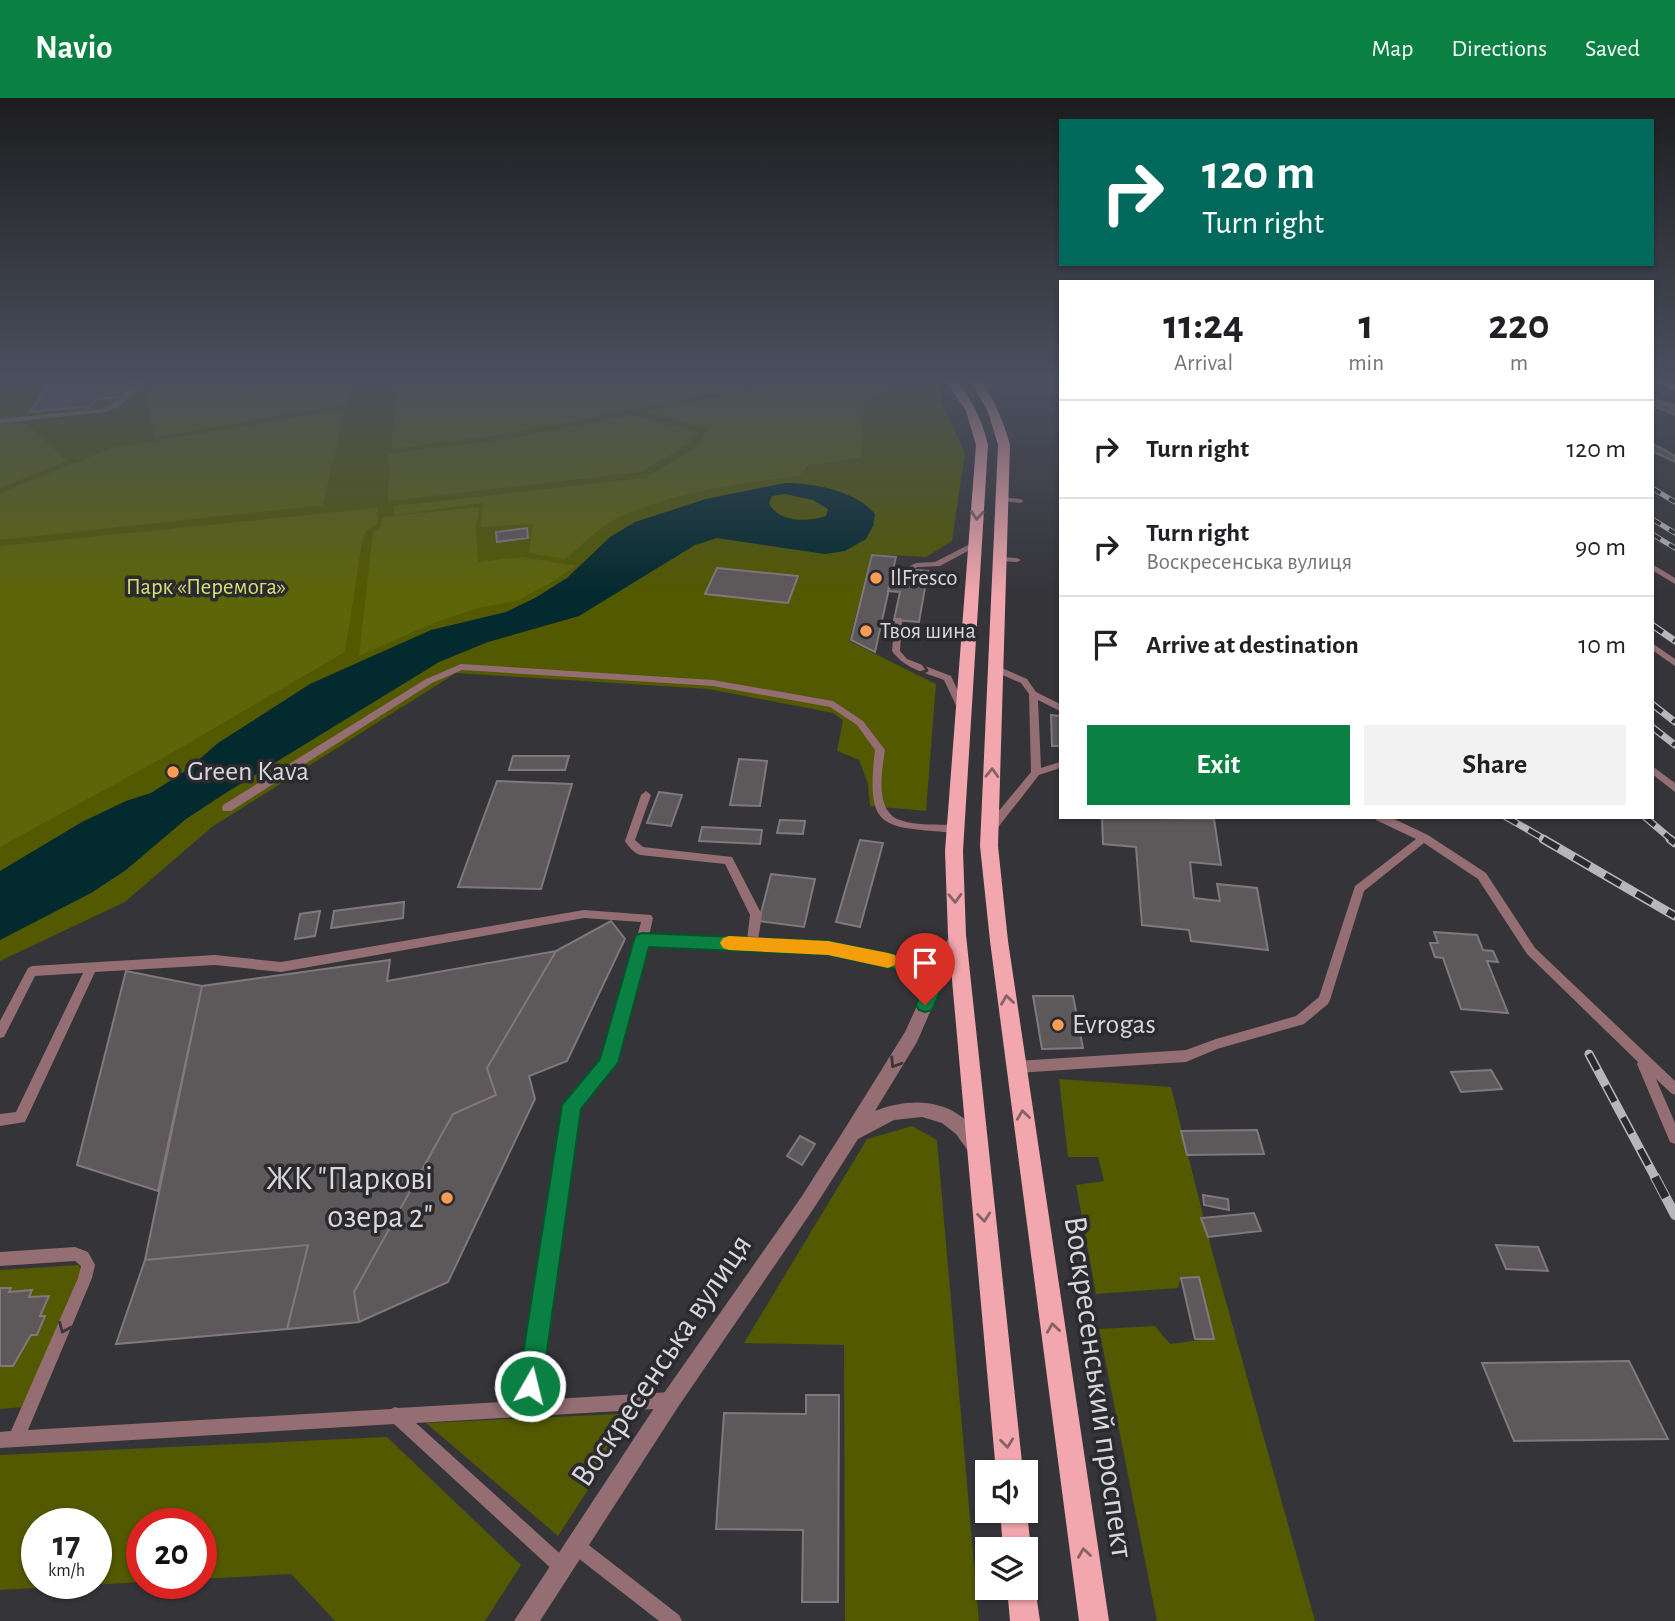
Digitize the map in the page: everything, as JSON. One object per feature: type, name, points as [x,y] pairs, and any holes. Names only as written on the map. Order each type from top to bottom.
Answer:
[{"type":"main road","points":[[981,452],[955,829],[957,935],[1009,1460]]},
{"type":"main road","name":"Воскресенський проспект","points":[[1004,452],[989,846],[999,941],[1094,1621]]},
{"type":"main road","points":[[1023,1600],[1025,1621]]},
{"type":"street","name":"Воскресенська вулиця","points":[[526,1621],[671,1400],[808,1202],[850,1136],[911,1037],[957,935]]},
{"type":"street","name":"Воскресенська вулиця","points":[[850,1136],[872,1119],[890,1112],[920,1109],[941,1114],[960,1125],[977,1149]]},
{"type":"lane","points":[[1002,499],[1020,501]]},
{"type":"lane","points":[[908,569],[916,565],[937,564],[975,545]]},
{"type":"lane","points":[[1000,559],[1017,560]]},
{"type":"lane","points":[[1654,567],[1675,582]]},
{"type":"lane","points":[[898,620],[896,651],[904,661],[948,678],[956,702],[963,712]]},
{"type":"lane","points":[[1654,647],[1675,663]]},
{"type":"lane","points":[[995,664],[1000,671],[1024,681],[1034,694],[1059,707]]},
{"type":"lane","points":[[227,808],[429,681],[461,667],[713,683],[833,704],[860,723],[880,750],[877,778],[881,810],[893,821],[955,829]]},
{"type":"lane","points":[[1034,694],[1036,773]]},
{"type":"lane","points":[[990,830],[1036,773],[1059,767]]},
{"type":"lane","points":[[1654,771],[1675,788]]},
{"type":"lane","points":[[646,795],[630,841],[640,851],[728,860],[756,915],[752,944]]},
{"type":"lane","points":[[1384,819],[1424,838],[1482,876],[1531,951],[1675,1089]]},
{"type":"lane","points":[[1017,1067],[1186,1056],[1216,1044],[1300,1020],[1324,1000],[1359,889],[1424,838]]},
{"type":"lane","points":[[0,1033],[32,971],[215,960],[281,967],[583,914],[647,918],[609,1063],[572,1105],[527,1408]]},
{"type":"lane","points":[[642,940],[828,948],[940,971]]},
{"type":"lane","points":[[0,1120],[20,1118],[92,967]]},
{"type":"lane","points":[[1641,1058],[1675,1138]]},
{"type":"lane","points":[[0,1259],[75,1254],[83,1257],[88,1265],[85,1278],[8,1439],[671,1400]]},
{"type":"lane","points":[[395,1415],[561,1566]]},
{"type":"lane","points":[[575,1545],[673,1621]]},
{"type":"green space","name":"Парк «Перемога»","points":[[0,452],[965,452],[952,541],[926,557],[872,554],[849,641],[936,684],[926,811],[870,806],[868,784],[859,760],[837,751],[843,720],[833,713],[708,689],[456,673],[212,827],[125,902],[0,961]]},
{"type":"green space","points":[[0,452],[57,452],[67,461],[0,488]]},
{"type":"green space","points":[[102,452],[335,452],[323,505],[0,540],[0,493]]},
{"type":"green space","points":[[675,452],[640,472],[388,501],[389,454]]},
{"type":"green space","points":[[688,452],[860,452],[860,458],[808,465],[800,475],[709,490],[642,507],[606,525],[565,559],[529,553],[533,524],[480,527],[483,503],[394,515],[394,506],[646,478]]},
{"type":"green space","points":[[479,507],[476,529],[478,562],[522,557],[576,566],[516,601],[478,608],[436,622],[359,656],[373,532],[380,527],[382,517]]},
{"type":"green space","points":[[377,508],[378,523],[366,531],[362,542],[345,652],[168,755],[0,847],[0,546]]},
{"type":"green space","points":[[1059,1079],[1171,1087],[1213,1255],[1315,1621],[1157,1621],[1099,1329],[1155,1326],[1170,1344],[1214,1338],[1199,1277],[1181,1278],[1178,1288],[1096,1294],[1076,1185],[1104,1181],[1098,1157],[1068,1157]]},
{"type":"green space","points":[[912,1126],[937,1140],[975,1600],[977,1600],[979,1621],[845,1621],[844,1345],[744,1343],[867,1139]]},
{"type":"green space","points":[[79,1265],[82,1274],[24,1407],[0,1409],[0,1270]]},
{"type":"green space","points":[[638,1413],[558,1536],[426,1423]]},
{"type":"green space","points":[[387,1437],[521,1565],[485,1621],[335,1621],[291,1574],[217,1578],[217,1508],[126,1508],[126,1583],[112,1584],[112,1508],[21,1508],[21,1589],[0,1590],[0,1455]]},
{"type":"water","points":[[796,483],[846,494],[857,499],[875,514],[873,526],[866,539],[845,551],[825,554],[717,538],[695,545],[579,616],[488,642],[439,662],[186,819],[126,870],[91,893],[0,940],[0,871],[82,822],[126,801],[151,793],[187,770],[218,743],[310,684],[431,630],[506,612],[567,578],[610,537],[635,522],[706,499]],"holes":[[[785,494],[813,500],[828,509],[826,516],[794,519],[779,514],[769,503],[772,496]]]},
{"type":"building","points":[[1654,452],[1668,452],[1675,456],[1675,462]]},
{"type":"building","points":[[527,528],[528,538],[497,542],[496,532]]},
{"type":"building","points":[[872,555],[896,557],[875,652],[851,640]]},
{"type":"building","points":[[717,568],[798,576],[788,603],[705,594]]},
{"type":"building","points":[[905,569],[928,571],[919,622],[894,620],[900,592],[888,591],[890,583],[902,584]]},
{"type":"building","points":[[1051,715],[1059,716],[1059,746],[1052,746]]},
{"type":"building","points":[[513,756],[569,756],[565,770],[509,770]]},
{"type":"building","points":[[739,759],[767,761],[760,806],[730,805]]},
{"type":"building","points":[[497,781],[572,784],[541,889],[458,887]]},
{"type":"building","points":[[659,792],[682,795],[671,826],[647,823]]},
{"type":"building","points":[[1102,819],[1214,819],[1221,865],[1190,862],[1194,898],[1220,901],[1217,884],[1257,888],[1268,950],[1191,941],[1189,930],[1142,925],[1136,847],[1103,844]]},
{"type":"building","points":[[780,820],[805,821],[803,834],[777,833]]},
{"type":"building","points":[[702,827],[762,830],[760,844],[699,841]]},
{"type":"building","points":[[860,840],[883,843],[860,927],[836,922]]},
{"type":"building","points":[[771,874],[815,879],[804,927],[759,921]]},
{"type":"building","points":[[404,902],[403,918],[331,928],[334,911]]},
{"type":"building","points":[[320,911],[315,936],[295,939],[300,914]]},
{"type":"building","name":"ЖК \"Паркові озера 2\"","points":[[611,921],[625,939],[567,1061],[529,1076],[535,1099],[448,1282],[359,1322],[354,1292],[453,1114],[496,1095],[487,1068],[556,951]]},
{"type":"building","points":[[1434,932],[1477,935],[1483,950],[1493,951],[1498,962],[1487,961],[1508,1013],[1461,1009],[1443,958],[1435,957],[1430,943],[1438,943]]},
{"type":"building","points":[[556,951],[487,1068],[496,1095],[453,1114],[354,1292],[359,1322],[287,1329],[308,1245],[145,1260],[202,986],[390,960],[387,981]]},
{"type":"building","points":[[126,971],[202,986],[158,1191],[77,1165]]},
{"type":"building","points":[[1033,996],[1073,996],[1083,1048],[1042,1049]]},
{"type":"building","points":[[1491,1070],[1502,1089],[1461,1092],[1451,1072]]},
{"type":"building","points":[[1257,1130],[1264,1154],[1187,1155],[1181,1131]]},
{"type":"building","points":[[800,1136],[815,1144],[802,1165],[787,1156]]},
{"type":"building","points":[[1203,1195],[1228,1199],[1229,1210],[1204,1205]]},
{"type":"building","points":[[1254,1213],[1261,1231],[1208,1237],[1201,1218]]},
{"type":"building","name":"ЖК \"Паркові озера 2\"","points":[[308,1245],[287,1329],[116,1344],[145,1260]]},
{"type":"building","points":[[1496,1245],[1538,1247],[1548,1271],[1506,1269]]},
{"type":"building","points":[[1199,1277],[1214,1339],[1195,1339],[1181,1278]]},
{"type":"building","points":[[0,1288],[11,1288],[9,1292],[32,1290],[29,1297],[49,1296],[40,1316],[45,1316],[37,1335],[31,1335],[13,1366],[0,1366]]},
{"type":"building","points":[[1629,1361],[1668,1439],[1514,1441],[1482,1363]]},
{"type":"building","points":[[806,1395],[839,1395],[838,1602],[802,1602],[803,1530],[716,1529],[724,1413],[806,1414]]},
{"type":"railway","points":[[1654,489],[1675,502]]},
{"type":"railway","points":[[1654,520],[1675,533]]},
{"type":"railway","points":[[1654,535],[1675,548]]},
{"type":"railway","points":[[1654,626],[1675,641]]},
{"type":"railway","points":[[1654,706],[1675,722]]},
{"type":"railway","points":[[1654,729],[1675,745]]},
{"type":"railway","points":[[1509,819],[1546,840]]},
{"type":"railway","points":[[1647,819],[1672,840]]},
{"type":"railway","points":[[1543,839],[1675,916]]},
{"type":"railway","points":[[1670,839],[1675,843]]},
{"type":"railway","points":[[1589,1054],[1656,1179]]},
{"type":"railway","points":[[1655,1177],[1675,1215]]},
{"type":"slow traffic","points":[[729,943],[828,948],[888,960]]},
{"type":"place","name":"IlFresco","points":[[876,578]]},
{"type":"place","name":"Твоя шина","points":[[866,631]]},
{"type":"place","name":"Green Kava","points":[[173,772]]},
{"type":"place","name":"Evrogas","points":[[1058,1025]]},
{"type":"place","name":"ЖК \"Паркові озера 2\"","points":[[447,1198]]},
{"type":"route","points":[[530,1386],[572,1105],[609,1063],[642,940],[828,948],[940,971],[925,1005]]}]
